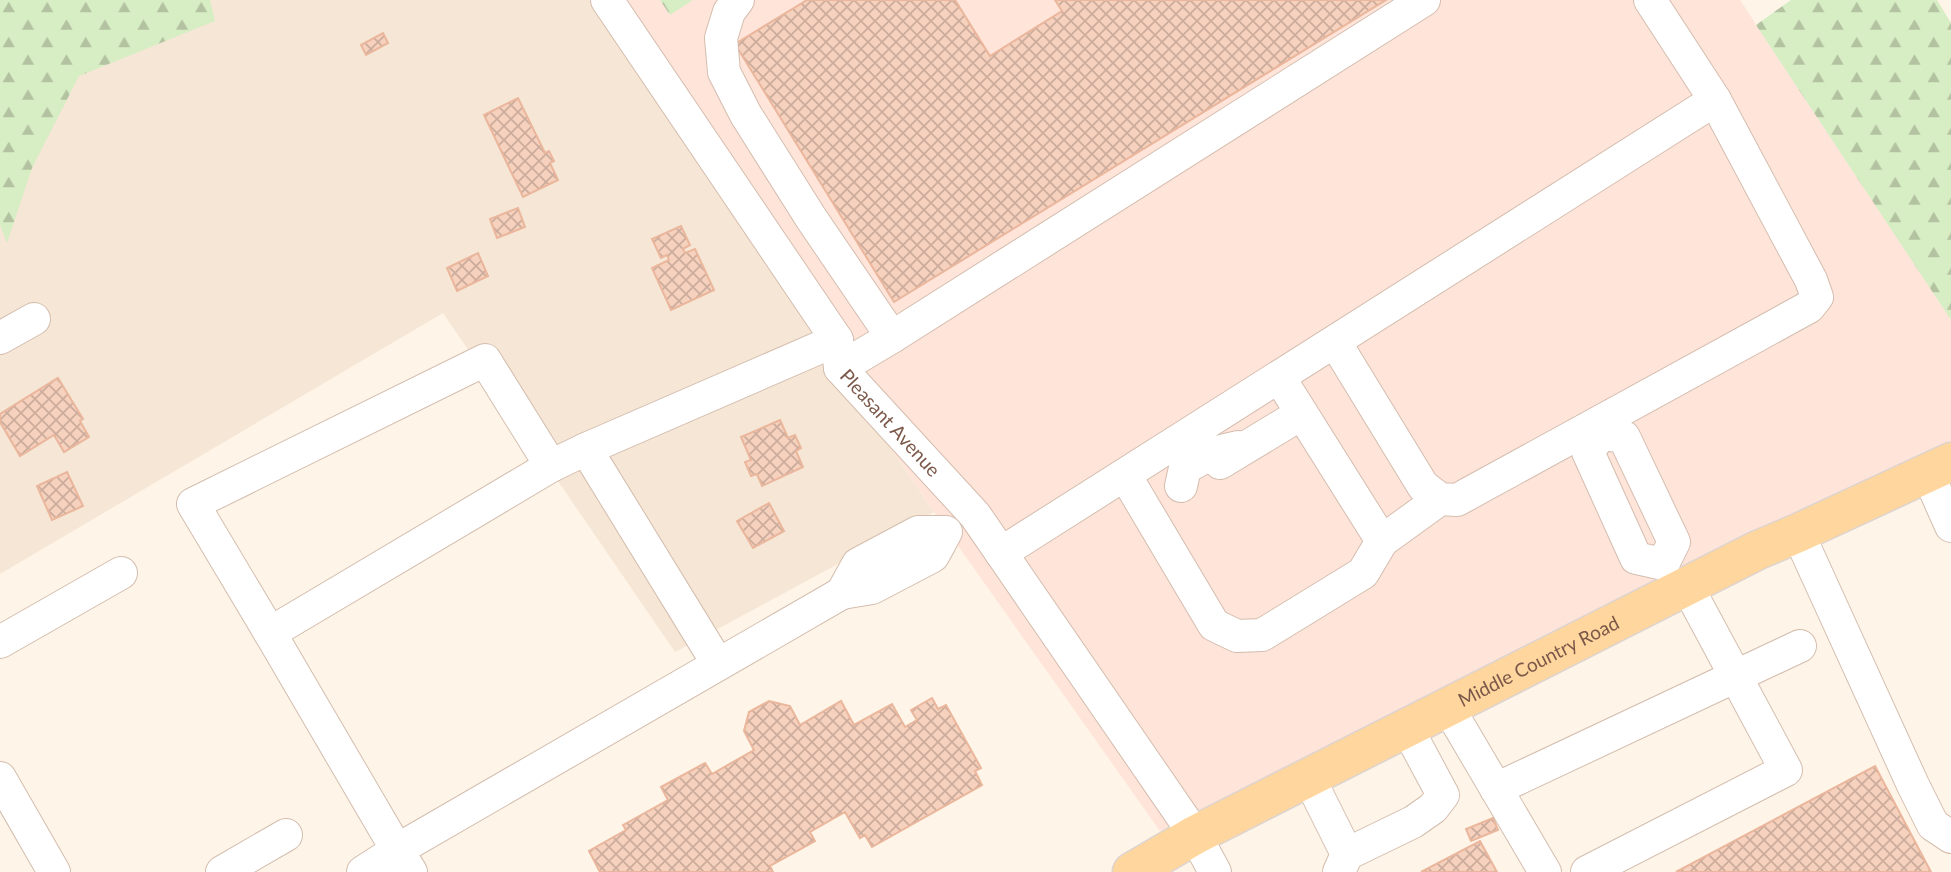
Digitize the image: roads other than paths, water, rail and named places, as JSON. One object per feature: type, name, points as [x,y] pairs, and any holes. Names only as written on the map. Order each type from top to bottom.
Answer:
[{"type":"main road","name":"Middle Country Road","points":[[1132,872],[1195,835],[1448,707],[1676,580],[1798,533],[1939,467]]},
{"type":"street","name":"Pleasant Avenue","points":[[607,0],[839,354],[975,515],[1195,835],[1215,872]]},
{"type":"street","points":[[738,0],[729,12],[722,38],[724,72],[746,115],[811,218],[892,337]]},
{"type":"street","points":[[270,633],[551,466],[586,449],[839,354],[892,337],[1424,0]]},
{"type":"street","points":[[1335,342],[1423,486],[1440,499],[1457,500],[1598,429],[1809,307],[1816,297],[1811,280],[1715,100],[1650,0]]},
{"type":"street","points":[[1001,553],[1715,100]]},
{"type":"street","points":[[0,338],[34,319]]},
{"type":"street","points":[[404,861],[192,504],[485,360],[551,466]]},
{"type":"street","points":[[1279,377],[1382,541]]},
{"type":"street","points":[[1220,463],[1301,414]]},
{"type":"street","points":[[1587,872],[1786,770],[1735,676],[1676,580],[1636,558],[1588,452],[1598,429]]},
{"type":"street","points":[[1146,508],[1187,483],[1185,468],[1212,453],[1253,443]]},
{"type":"street","points":[[586,449],[718,664]]},
{"type":"street","points":[[1939,467],[1951,526]]},
{"type":"street","points":[[1125,475],[1214,625],[1237,636],[1262,635],[1363,573],[1382,541],[1440,499]]},
{"type":"street","points":[[363,872],[404,861],[718,664],[842,593],[872,588],[933,556],[946,532],[975,515]]},
{"type":"street","points":[[1798,533],[1933,825],[1951,837]]},
{"type":"street","points":[[0,642],[121,573]]},
{"type":"street","points":[[1309,778],[1343,863],[1413,822],[1433,808],[1443,795],[1492,782],[1800,646]]},
{"type":"street","points":[[1448,707],[1545,872]]},
{"type":"street","points":[[1407,728],[1443,795]]},
{"type":"street","points":[[0,778],[54,872]]},
{"type":"street","points":[[222,872],[286,835]]}]
